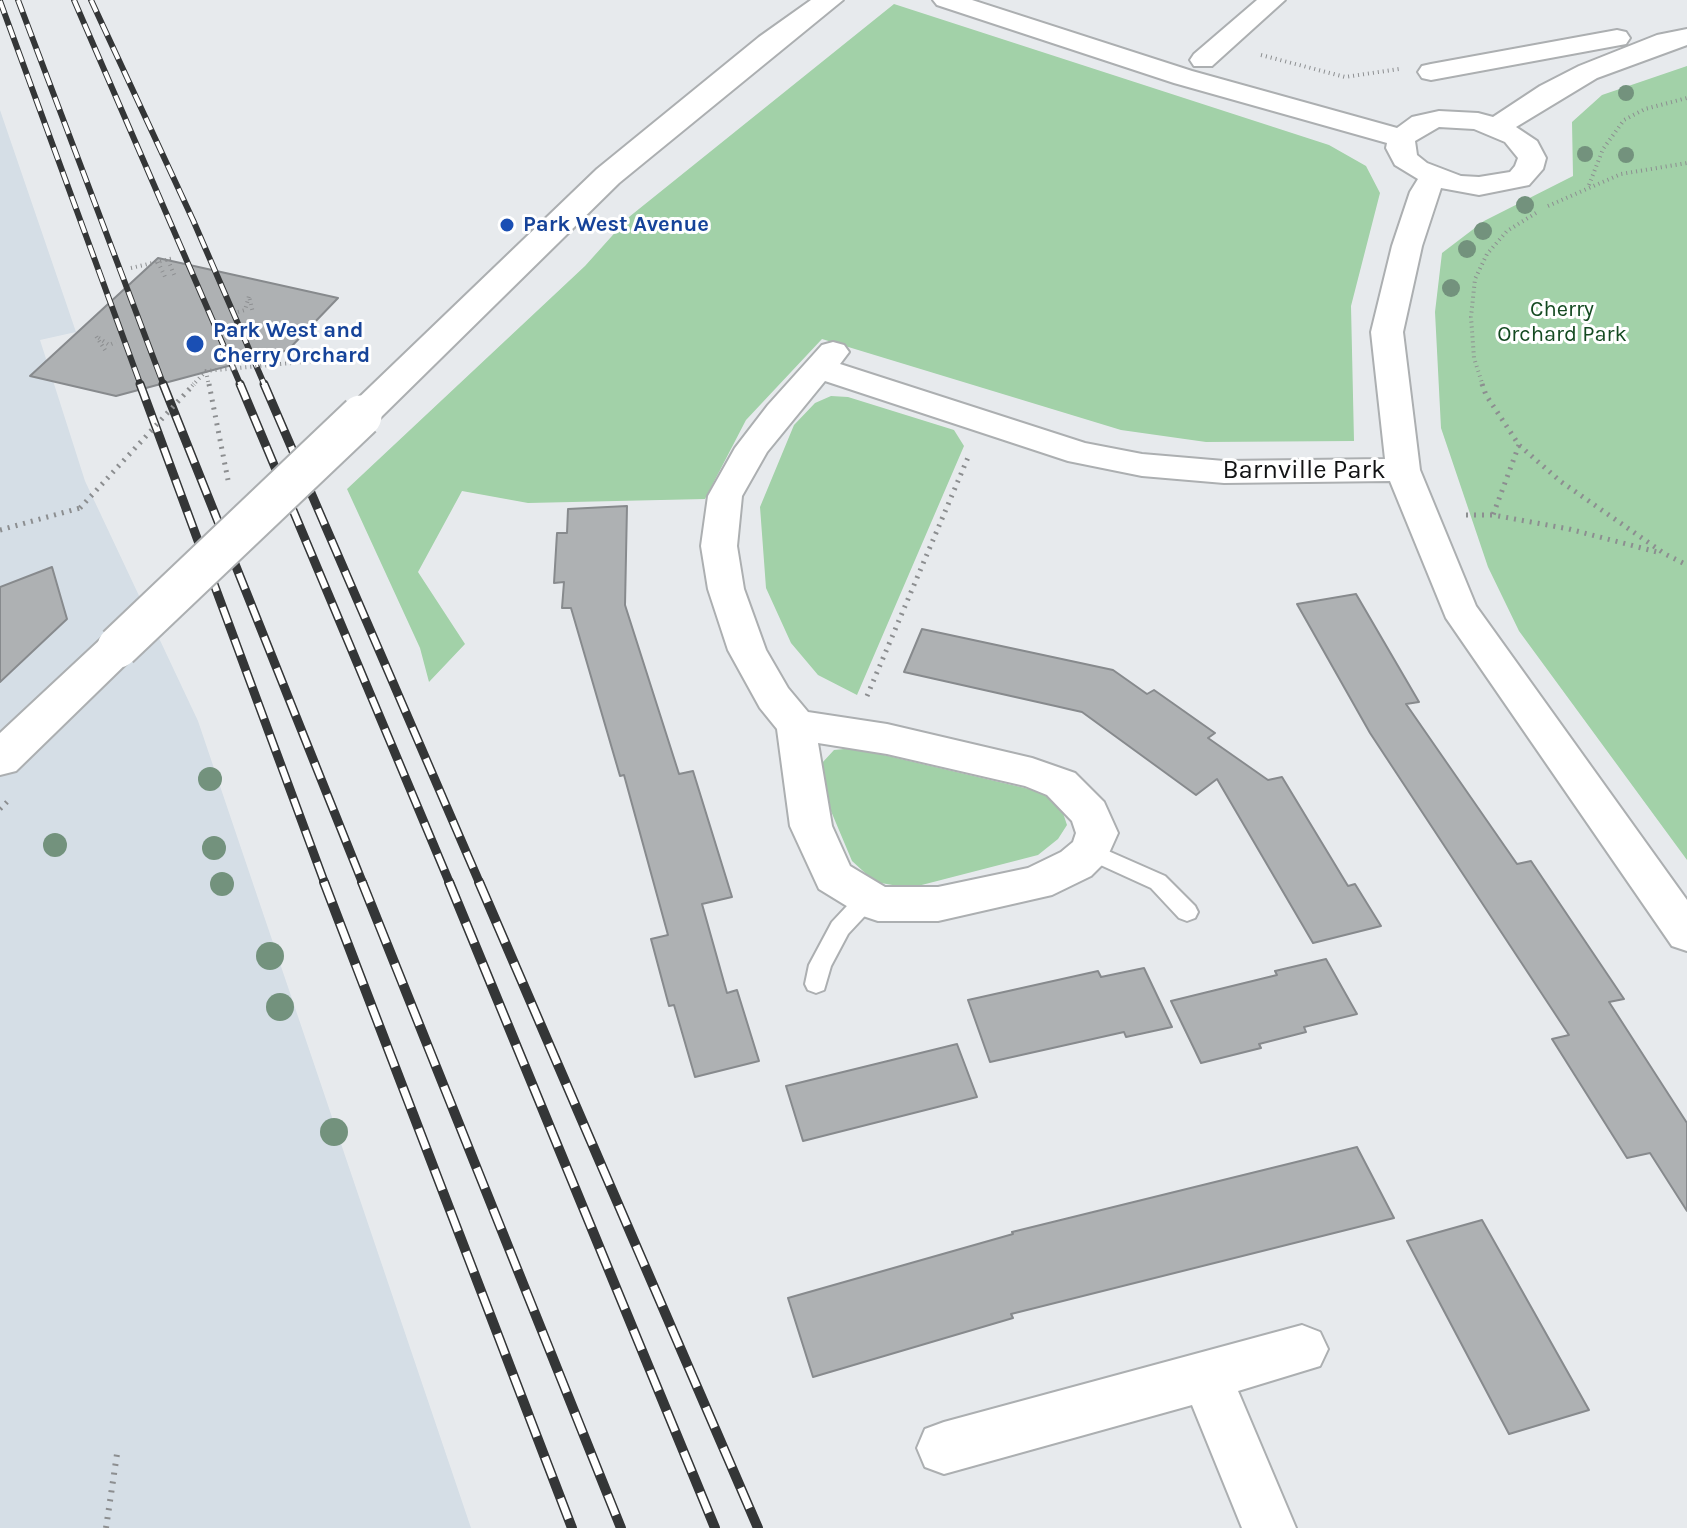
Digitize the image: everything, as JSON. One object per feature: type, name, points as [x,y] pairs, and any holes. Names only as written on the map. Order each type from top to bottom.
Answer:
[{"type":"street","points":[[0,759],[608,176],[769,43],[829,0]]},
{"type":"street","points":[[946,0],[1198,81],[1402,138]]},
{"type":"street","points":[[1212,52],[1272,0]]},
{"type":"street","points":[[1497,127],[1550,92],[1588,72],[1666,41],[1687,37]]},
{"type":"street","points":[[1431,72],[1617,38]]},
{"type":"street","points":[[1545,51],[1588,72]]},
{"type":"street","points":[[1458,119],[1497,127],[1515,136],[1527,147],[1532,158],[1529,169],[1519,179],[1479,186],[1434,178],[1405,159],[1400,148],[1402,138],[1422,123],[1458,119]]},
{"type":"street","points":[[1403,470],[1387,332],[1407,246],[1424,192],[1434,178]]},
{"type":"street","name":"Barnville Park","points":[[1090,851],[1076,864],[1037,883],[938,904],[878,904],[834,877],[811,826],[796,725],[774,698],[747,650],[726,589],[719,546],[725,496],[752,448],[826,360],[983,421],[1080,453],[1179,470],[1403,470],[1459,609],[1687,934]]},
{"type":"street","points":[[796,725],[1032,773],[1061,784],[1090,813],[1097,833],[1090,851]]},
{"type":"street","points":[[944,1448],[1302,1349]]},
{"type":"street","points":[[1206,1376],[1269,1528]]},
{"type":"lane","points":[[1090,851],[1158,882],[1187,912]]},
{"type":"lane","points":[[816,984],[820,965],[840,928],[868,898]]},
{"type":"path","points":[[1212,52],[1345,77],[1401,69]]},
{"type":"path","points":[[1589,186],[1603,149],[1624,120],[1645,109],[1687,98]]},
{"type":"path","points":[[1687,163],[1621,174],[1589,186],[1507,231],[1487,254],[1475,279],[1471,317],[1474,358],[1486,395],[1519,445],[1560,481],[1665,554],[1687,565]]},
{"type":"path","points":[[131,268],[174,258]]},
{"type":"path","points":[[168,260],[175,277]]},
{"type":"path","points":[[158,262],[166,279]]},
{"type":"path","points":[[238,312],[245,310],[249,296],[253,313]]},
{"type":"path","points":[[105,350],[96,336],[109,345],[116,342]]},
{"type":"path","points":[[0,530],[80,508],[206,371],[367,356]]},
{"type":"path","points":[[206,371],[229,485]]},
{"type":"path","points":[[851,734],[983,421]]},
{"type":"path","points":[[1519,445],[1493,515],[1569,529],[1665,554]]},
{"type":"path","points":[[106,1528],[117,1454]]},
{"type":"shaded area","points":[[0,110],[76,332],[40,340],[85,481],[198,721],[471,1528],[0,1528]]},
{"type":"green space","points":[[894,4],[1329,145],[1366,166],[1380,193],[1351,306],[1354,441],[1206,442],[1121,430],[822,339],[746,420],[705,499],[528,503],[462,491],[418,572],[465,644],[429,682],[420,648],[347,489],[585,266],[629,217]]},
{"type":"green space","name":"Cherry Orchard Park","points":[[1687,66],[1687,860],[1519,631],[1488,567],[1441,428],[1435,312],[1442,253],[1484,221],[1573,176],[1572,122],[1602,95]]},
{"type":"green space","points":[[831,396],[848,397],[954,430],[964,446],[857,695],[818,675],[791,643],[766,588],[760,507],[794,425],[815,403]]},
{"type":"green space","points":[[854,748],[1042,792],[1060,804],[1067,825],[1058,839],[1038,855],[910,888],[875,882],[852,861],[820,785],[822,763],[834,750]]},
{"type":"building","points":[[158,258],[338,298],[288,350],[116,396],[30,376]]},
{"type":"building","points":[[627,506],[625,605],[679,774],[693,771],[732,897],[702,904],[727,993],[737,990],[759,1061],[695,1077],[674,1005],[669,1006],[651,939],[668,935],[624,775],[620,776],[571,608],[562,608],[564,582],[554,583],[557,533],[567,533],[568,509]]},
{"type":"building","points":[[52,567],[67,619],[0,682],[0,587]]},
{"type":"building","points":[[1356,594],[1419,702],[1406,704],[1517,864],[1531,861],[1624,999],[1609,1002],[1687,1123],[1687,1211],[1650,1153],[1627,1158],[1552,1039],[1569,1035],[1370,733],[1297,604]]},
{"type":"building","points":[[922,629],[1113,670],[1147,694],[1154,690],[1215,733],[1208,738],[1268,780],[1282,777],[1348,886],[1355,884],[1381,926],[1313,943],[1217,779],[1196,795],[1082,712],[904,672]]},
{"type":"building","points":[[1326,959],[1357,1014],[1304,1027],[1306,1032],[1259,1044],[1261,1048],[1201,1063],[1171,1001],[1277,975],[1275,971]]},
{"type":"building","points":[[1144,968],[1172,1027],[1126,1037],[1124,1032],[990,1062],[968,1000],[1098,971],[1101,977]]},
{"type":"building","points":[[957,1044],[977,1097],[803,1141],[786,1086]]},
{"type":"building","points":[[1357,1147],[1394,1218],[1011,1314],[1013,1318],[813,1377],[788,1298],[1012,1232]]},
{"type":"building","points":[[1482,1220],[1589,1410],[1509,1434],[1407,1241]]},
{"type":"railway","points":[[18,0],[164,386]]},
{"type":"railway","points":[[74,0],[241,386]]},
{"type":"railway","points":[[91,0],[193,220],[265,386]]},
{"type":"railway","points":[[0,1],[141,386]]},
{"type":"railway","points":[[140,384],[325,884]]},
{"type":"railway","points":[[163,384],[363,884]]},
{"type":"railway","points":[[240,384],[450,884]]},
{"type":"railway","points":[[264,384],[480,884]]},
{"type":"railway","points":[[324,882],[572,1528]]},
{"type":"railway","points":[[362,882],[621,1528]]},
{"type":"railway","points":[[449,882],[715,1528]]},
{"type":"railway","points":[[479,882],[758,1528]]},
{"type":"place","name":"Park West Avenue","points":[[507,225]]},
{"type":"place","name":"Park West and Cherry Orchard","points":[[195,344]]}]
